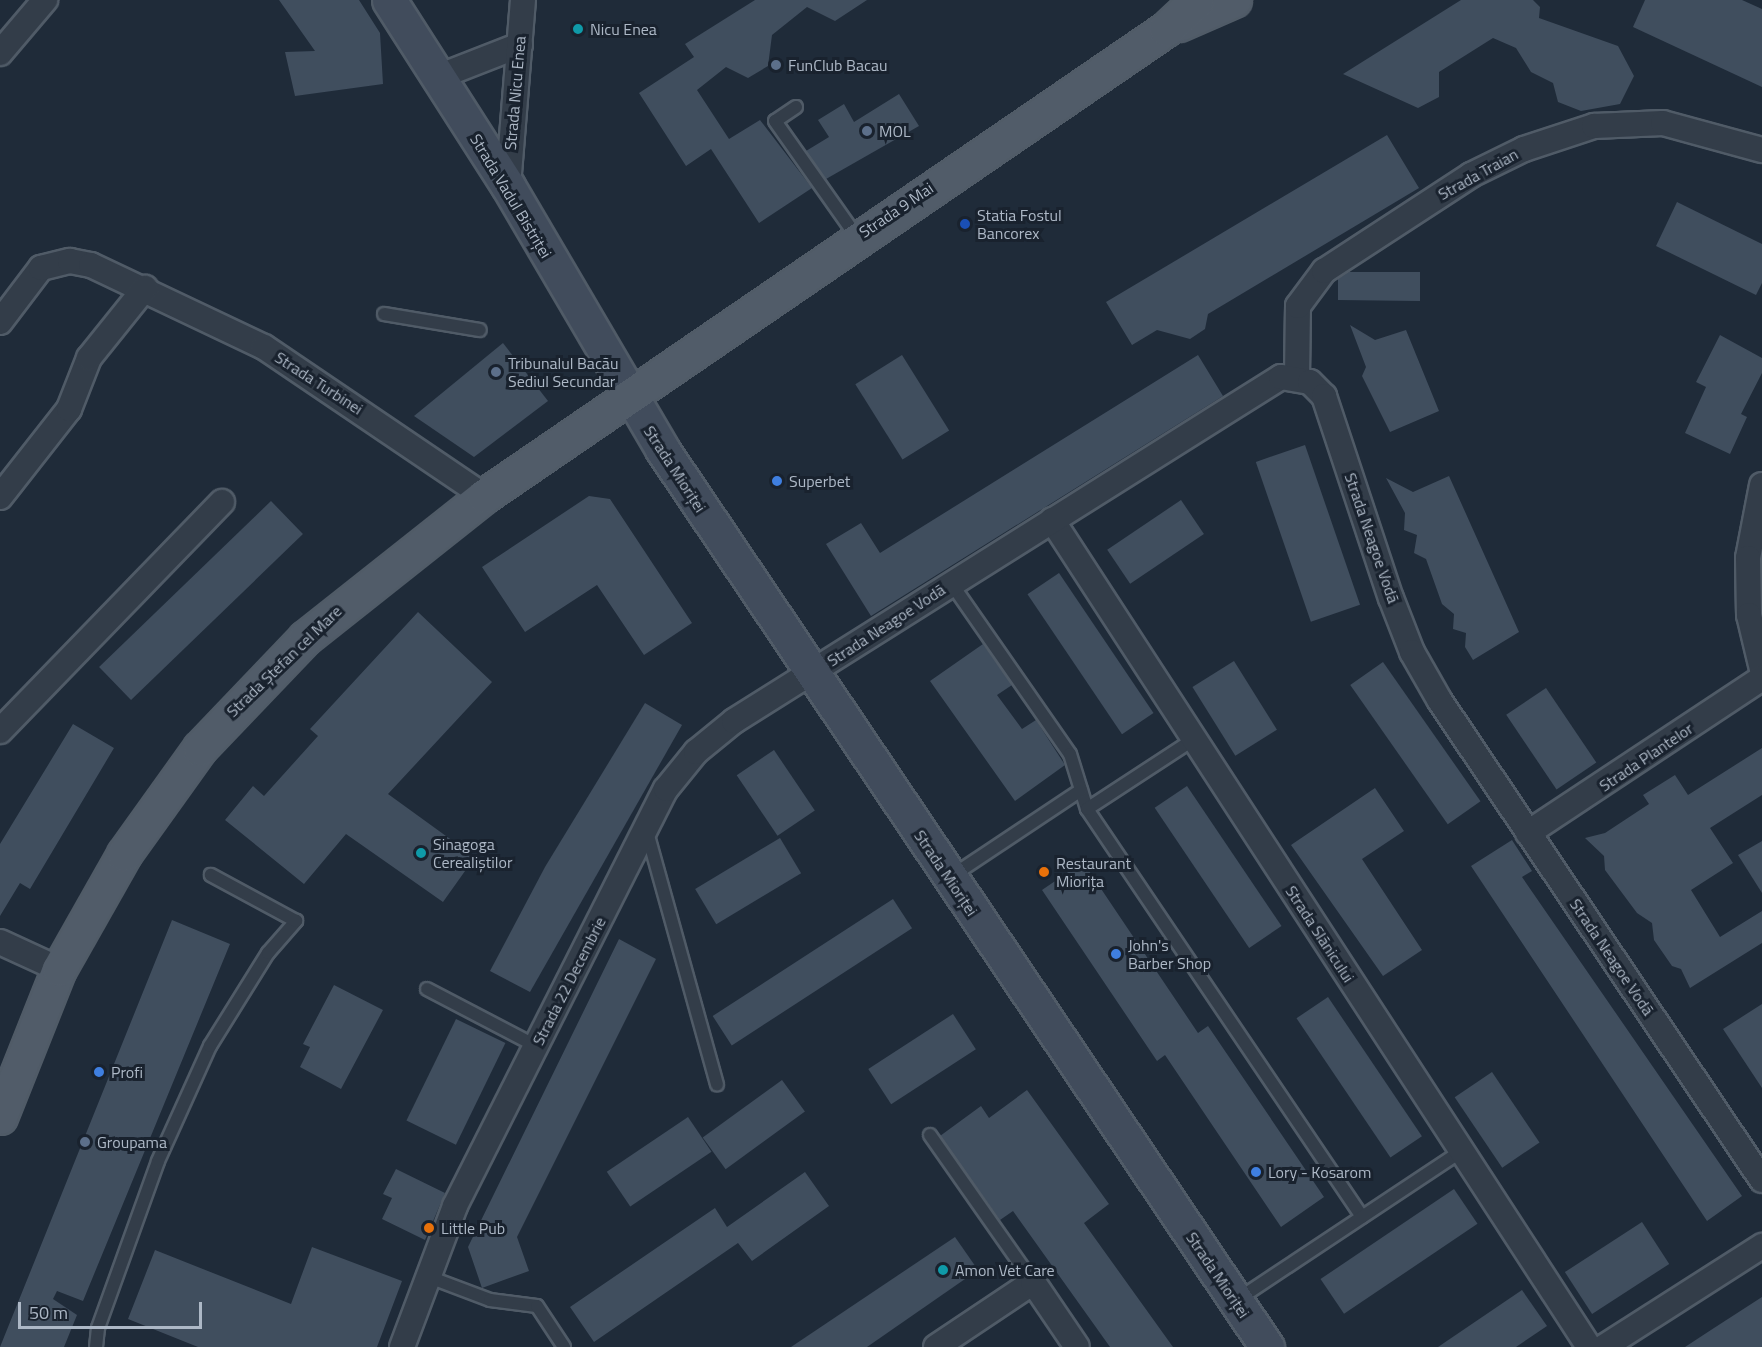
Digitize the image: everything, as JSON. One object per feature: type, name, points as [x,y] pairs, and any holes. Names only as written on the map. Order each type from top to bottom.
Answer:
[{"type":"main road","name":"Strada Vadul Bistriței","points":[[389,0],[508,186],[628,395]]},
{"type":"main road","name":"Strada 9 Mai","points":[[628,395],[856,236],[1166,29],[1197,0]]},
{"type":"main road","name":"Strada 9 Mai","points":[[1166,29],[1234,0]]},
{"type":"main road","name":"Strada Ștefan cel Mare","points":[[0,1117],[59,969],[146,819],[232,710],[354,596],[484,496],[628,395]]},
{"type":"main road","name":"Strada Mioriței","points":[[628,395],[949,879],[1267,1347]]},
{"type":"street","points":[[0,52],[45,0]]},
{"type":"street","name":"Strada Nicu Enea","points":[[508,186],[523,0]]},
{"type":"street","points":[[438,77],[520,45]]},
{"type":"street","name":"Strada Traian","points":[[1297,377],[1298,306],[1324,271],[1471,175],[1524,149],[1594,126],[1663,123],[1762,150]]},
{"type":"street","name":"Strada Turbinei","points":[[0,322],[22,290],[54,262],[91,265],[145,288],[264,347],[484,496]]},
{"type":"street","points":[[0,497],[69,409],[89,358],[145,288]]},
{"type":"street","name":"Strada Neagoe Vodă","points":[[811,673],[1260,388],[1281,377],[1297,377],[1324,396],[1412,652],[1528,833],[1762,1180]]},
{"type":"street","points":[[1762,485],[1753,511],[1748,558],[1749,615],[1762,669]]},
{"type":"street","points":[[0,731],[222,502]]},
{"type":"street","name":"Strada Slănicului","points":[[1052,520],[1589,1347]]},
{"type":"street","name":"Strada 22 Decembrie","points":[[402,1347],[455,1206],[666,789],[696,752],[811,673]]},
{"type":"street","name":"Strada Plantelor","points":[[1528,833],[1762,678]]},
{"type":"street","points":[[0,942],[59,969]]},
{"type":"street","points":[[1604,1347],[1762,1246]]},
{"type":"street","points":[[936,1347],[1033,1282],[1077,1347]]},
{"type":"lane","points":[[796,107],[775,121],[856,236]]},
{"type":"lane","points":[[384,314],[480,330]]},
{"type":"lane","points":[[951,583],[1070,754],[1087,809],[1362,1217]]},
{"type":"lane","points":[[1087,809],[1194,739]]},
{"type":"lane","points":[[949,879],[1081,790]]},
{"type":"lane","points":[[646,828],[717,1084]]},
{"type":"lane","points":[[96,1347],[98,1328],[158,1161],[210,1046],[268,953],[296,921],[211,875]]},
{"type":"lane","points":[[427,989],[536,1046]]},
{"type":"lane","points":[[930,1135],[1033,1282]]},
{"type":"lane","points":[[1236,1300],[1461,1152]]},
{"type":"lane","points":[[429,1277],[490,1300],[537,1306],[564,1347]]},
{"type":"building","points":[[279,0],[359,0],[380,33],[383,84],[295,96],[285,52],[315,51]]},
{"type":"building","points":[[755,0],[867,0],[835,21],[807,7],[772,35],[768,66],[748,78],[726,67],[697,90],[729,139],[760,120],[812,188],[759,223],[711,149],[686,166],[639,93],[694,57],[685,44]]},
{"type":"building","points":[[1461,0],[1533,0],[1540,7],[1539,18],[1618,46],[1634,76],[1620,104],[1581,111],[1558,102],[1553,83],[1531,72],[1516,48],[1493,38],[1439,72],[1439,97],[1418,108],[1343,74]]},
{"type":"building","points":[[1645,0],[1742,0],[1762,9],[1762,87],[1633,27]]},
{"type":"building","name":"MOL","points":[[899,94],[919,126],[826,179],[806,151],[829,137],[818,120],[844,104],[854,122]]},
{"type":"building","points":[[1387,135],[1419,188],[1208,314],[1205,329],[1190,339],[1157,330],[1132,345],[1106,302]]},
{"type":"building","points":[[1677,202],[1762,244],[1762,283],[1756,295],[1656,246]]},
{"type":"building","points":[[1349,272],[1420,272],[1420,301],[1338,300],[1338,279]]},
{"type":"building","points":[[1350,325],[1375,340],[1406,330],[1439,411],[1390,432],[1362,376],[1366,367]]},
{"type":"building","points":[[1720,335],[1762,358],[1762,373],[1741,414],[1747,417],[1730,454],[1685,433],[1706,387],[1696,382]]},
{"type":"building","name":"Tribunalul Bacău Sediul Secundar","points":[[503,343],[548,401],[474,457],[414,416]]},
{"type":"building","points":[[902,355],[949,430],[903,460],[855,384]]},
{"type":"building","points":[[1198,355],[1223,396],[871,616],[826,544],[861,523],[880,553]]},
{"type":"building","points":[[1305,445],[1360,605],[1311,622],[1256,462]]},
{"type":"building","points":[[1449,476],[1519,632],[1473,660],[1465,647],[1466,633],[1453,629],[1454,614],[1442,604],[1426,559],[1414,553],[1417,535],[1404,530],[1405,513],[1386,478],[1413,492]]},
{"type":"building","points":[[589,496],[610,499],[692,623],[644,655],[597,585],[525,632],[482,567]]},
{"type":"building","points":[[1181,500],[1204,534],[1130,584],[1107,550]]},
{"type":"building","points":[[271,501],[303,534],[131,700],[99,667]]},
{"type":"building","points":[[1059,573],[1154,713],[1122,734],[1027,594]]},
{"type":"building","points":[[418,612],[492,682],[388,794],[475,857],[443,902],[346,834],[304,884],[225,820],[253,786],[264,796],[318,736],[310,729]]},
{"type":"building","points":[[983,644],[1012,685],[997,695],[1022,729],[1036,720],[1065,765],[1015,801],[930,681]]},
{"type":"building","points":[[1234,661],[1277,730],[1235,756],[1192,687]]},
{"type":"building","points":[[1383,662],[1481,801],[1448,824],[1350,685]]},
{"type":"building","points":[[1546,688],[1596,763],[1557,789],[1506,715]]},
{"type":"building","points":[[645,703],[682,725],[530,992],[490,971],[545,867]]},
{"type":"building","points":[[73,724],[114,748],[30,889],[20,883],[0,916],[0,844]]},
{"type":"building","points":[[1762,748],[1762,795],[1710,828],[1733,863],[1691,890],[1720,937],[1762,911],[1762,943],[1690,988],[1681,969],[1672,966],[1654,940],[1652,923],[1637,913],[1605,870],[1604,856],[1585,838],[1605,833],[1649,804],[1643,795],[1675,775],[1688,795]]},
{"type":"building","points":[[774,750],[815,811],[778,836],[737,775]]},
{"type":"building","points":[[1187,786],[1282,926],[1249,948],[1155,808]]},
{"type":"building","points":[[1375,788],[1404,831],[1362,859],[1422,950],[1383,976],[1291,845]]},
{"type":"building","points":[[780,838],[801,873],[716,924],[695,889]]},
{"type":"building","points":[[1512,840],[1532,871],[1522,877],[1742,1196],[1707,1221],[1471,866]]},
{"type":"building","points":[[1762,841],[1762,893],[1738,855]]},
{"type":"building","points":[[1083,862],[1198,1033],[1208,1026],[1324,1197],[1281,1227],[1165,1055],[1157,1061],[1042,890]]},
{"type":"building","points":[[893,899],[912,928],[732,1045],[713,1016]]},
{"type":"building","points":[[172,920],[230,944],[83,1301],[57,1291],[53,1299],[77,1315],[64,1347],[0,1347]]},
{"type":"building","points":[[619,939],[656,959],[517,1237],[529,1271],[482,1288],[468,1247]]},
{"type":"building","points":[[334,985],[383,1010],[341,1089],[300,1067],[310,1047],[303,1044]]},
{"type":"building","points":[[1328,997],[1422,1136],[1390,1158],[1296,1018]]},
{"type":"building","points":[[1762,1004],[1762,1088],[1723,1029]]},
{"type":"building","points":[[953,1014],[976,1049],[891,1104],[868,1069]]},
{"type":"building","points":[[456,1019],[505,1043],[456,1145],[406,1121]]},
{"type":"building","points":[[1492,1072],[1540,1142],[1502,1168],[1455,1097]]},
{"type":"building","points":[[782,1080],[805,1112],[726,1169],[703,1138]]},
{"type":"building","points":[[1027,1090],[1109,1204],[1084,1223],[1173,1347],[1110,1347],[1013,1211],[1000,1220],[940,1136],[981,1106],[989,1118]]},
{"type":"building","points":[[688,1117],[711,1152],[630,1207],[607,1172]]},
{"type":"building","points":[[396,1169],[445,1193],[425,1240],[382,1219],[392,1198],[383,1194]]},
{"type":"building","points":[[805,1172],[829,1206],[752,1261],[738,1243],[594,1342],[570,1307],[715,1208],[727,1227]]},
{"type":"building","points":[[1454,1189],[1477,1224],[1344,1314],[1321,1279]]},
{"type":"building","points":[[1642,1222],[1669,1264],[1592,1314],[1565,1272]]},
{"type":"building","points":[[955,1237],[978,1270],[867,1347],[791,1347]]},
{"type":"building","points":[[312,1247],[402,1281],[377,1347],[198,1347],[128,1319],[155,1250],[291,1304]]},
{"type":"building","points":[[1522,1290],[1547,1326],[1516,1347],[1438,1347]]},
{"type":"building","points":[[1762,1297],[1762,1347],[1685,1347],[1714,1328]]},
{"type":"place","name":"Nicu Enea","points":[[578,29]]},
{"type":"place","name":"FunClub Bacau","points":[[776,65]]},
{"type":"place","name":"MOL","points":[[867,131]]},
{"type":"place","name":"Statia Fostul Bancorex","points":[[965,224]]},
{"type":"place","name":"Tribunalul Bacău Sediul Secundar","points":[[496,372]]},
{"type":"place","name":"Superbet","points":[[777,481]]},
{"type":"place","name":"Sinagoga Cerealiștilor","points":[[421,853]]},
{"type":"place","name":"Restaurant Miorița","points":[[1044,872]]},
{"type":"place","name":"John's Barber Shop","points":[[1116,954]]},
{"type":"place","name":"Profi","points":[[99,1072]]},
{"type":"place","name":"Groupama","points":[[85,1142]]},
{"type":"place","name":"Lory - Kosarom","points":[[1256,1172]]},
{"type":"place","name":"Little Pub","points":[[429,1228]]},
{"type":"place","name":"Amon Vet Care","points":[[943,1270]]}]
